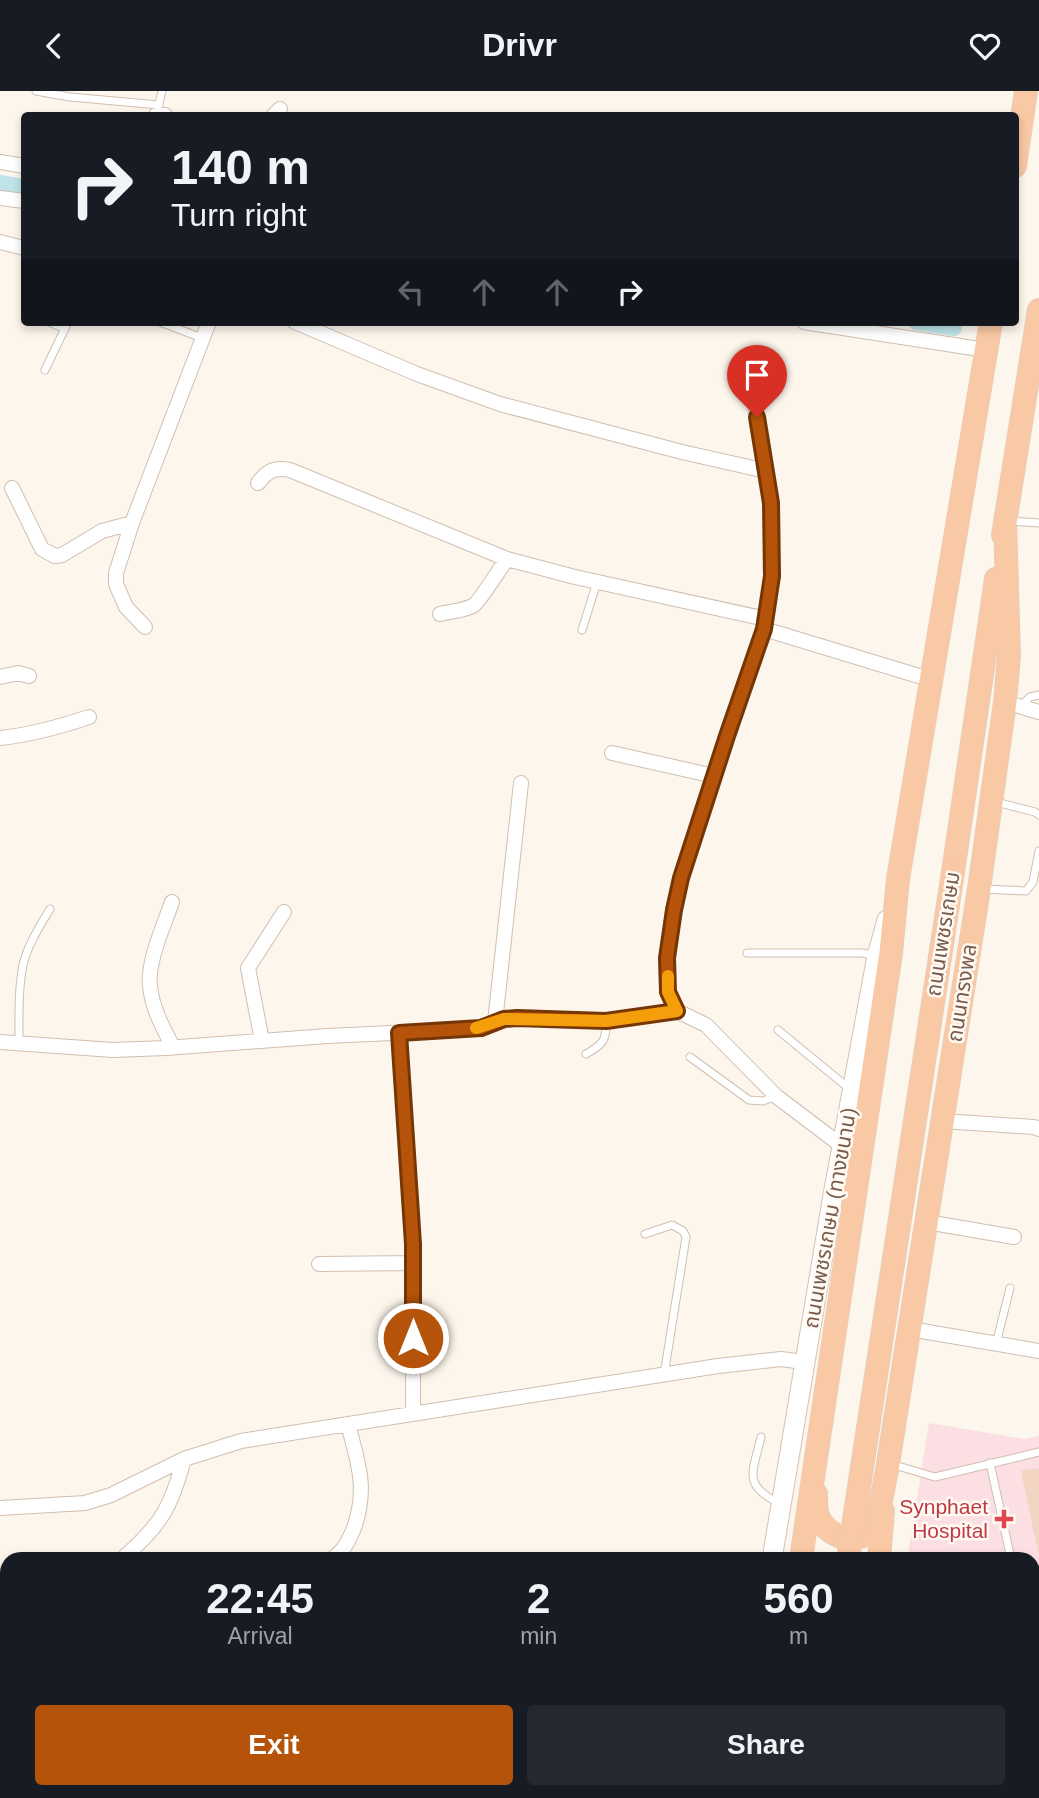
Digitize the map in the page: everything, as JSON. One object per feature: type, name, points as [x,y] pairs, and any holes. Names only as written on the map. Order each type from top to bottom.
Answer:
[{"type":"highway","points":[[1019,139],[1026,91]]},
{"type":"highway","name":"ถนนเพชรเกษม","points":[[849,1552],[1039,310]]},
{"type":"highway","points":[[802,1552],[891,953],[898,879],[990,326]]},
{"type":"highway","name":"ถนนทรงพล","points":[[880,1552],[887,1466],[992,801],[1013,704],[1005,521]]},
{"type":"highway","points":[[817,1446],[818,1517],[834,1535],[845,1539],[860,1537],[870,1529],[887,1466]]},
{"type":"main road","name":"ถนนเพชรเกษม (ทางขนาน)","points":[[773,1552],[804,1362],[877,956],[898,879]]},
{"type":"street","points":[[0,162],[21,166]]},
{"type":"street","points":[[0,198],[21,201]]},
{"type":"street","points":[[0,242],[21,247]]},
{"type":"street","points":[[145,628],[125,607],[116,584],[117,573],[132,523],[208,326]]},
{"type":"street","points":[[304,326],[417,374],[500,404],[766,471]]},
{"type":"street","points":[[830,326],[986,350]]},
{"type":"street","points":[[677,1011],[668,992],[669,935],[681,878],[765,624],[772,576],[771,503],[753,390]]},
{"type":"street","points":[[258,483],[273,469],[290,470],[507,559],[765,624],[932,680]]},
{"type":"street","points":[[12,488],[42,549],[55,556],[62,555],[102,531],[132,523]]},
{"type":"street","points":[[440,614],[472,607],[477,603],[507,559]]},
{"type":"street","points":[[0,677],[18,673],[29,676]]},
{"type":"street","points":[[1013,704],[1039,712]]},
{"type":"street","points":[[0,738],[48,731],[89,717]]},
{"type":"street","points":[[612,753],[714,776]]},
{"type":"street","points":[[495,1022],[521,783]]},
{"type":"street","points":[[172,902],[157,946],[149,983],[152,1000],[173,1047]]},
{"type":"street","points":[[262,1041],[248,968],[284,912]]},
{"type":"street","points":[[0,1042],[113,1050],[481,1028],[517,1018],[606,1021],[677,1011],[706,1025],[776,1096],[842,1146]]},
{"type":"street","points":[[399,1033],[414,1263],[413,1413]]},
{"type":"street","points":[[942,1121],[1039,1129]]},
{"type":"street","points":[[927,1222],[1014,1237]]},
{"type":"street","points":[[319,1264],[414,1263]]},
{"type":"street","points":[[910,1329],[1039,1351]]},
{"type":"street","points":[[0,1508],[85,1503],[111,1495],[184,1459],[241,1441],[664,1375],[781,1359],[804,1362]]},
{"type":"street","points":[[339,1552],[348,1543],[362,1496],[362,1475],[348,1425]]},
{"type":"street","points":[[139,1552],[163,1517],[174,1494],[184,1459]]},
{"type":"lane","points":[[36,91],[69,94],[154,112]]},
{"type":"lane","points":[[159,112],[162,91]]},
{"type":"lane","points":[[45,370],[67,326]]},
{"type":"lane","points":[[170,326],[203,339]]},
{"type":"lane","points":[[1005,521],[1039,523]]},
{"type":"lane","points":[[582,629],[597,582]]},
{"type":"lane","points":[[1013,704],[1039,695]]},
{"type":"lane","points":[[992,801],[1035,811],[1039,815]]},
{"type":"lane","points":[[979,889],[1026,891],[1033,882],[1039,851]]},
{"type":"lane","points":[[19,1044],[23,964],[34,936],[50,909]]},
{"type":"lane","points":[[747,953],[863,953],[877,956]]},
{"type":"lane","points":[[586,1054],[603,1041],[607,1034],[606,1021]]},
{"type":"lane","points":[[778,1030],[852,1091]]},
{"type":"lane","points":[[690,1057],[749,1100],[762,1101],[776,1096]]},
{"type":"lane","points":[[645,1234],[672,1225],[683,1231],[685,1237],[664,1375]]},
{"type":"lane","points":[[996,1345],[1010,1287]]},
{"type":"lane","points":[[761,1437],[753,1482],[762,1495],[781,1504]]},
{"type":"lane","points":[[887,1466],[935,1477],[1039,1452]]},
{"type":"lane","points":[[990,1463],[1009,1552]]},
{"type":"shaded area","points":[[929,1423],[1024,1439],[1039,1436],[1039,1552],[908,1552]]},
{"type":"building","points":[[1039,1468],[1039,1552],[1038,1552],[1021,1471]]},
{"type":"waterway","points":[[0,183],[21,186]]},
{"type":"waterway","points":[[941,326],[954,328]]},
{"type":"slow traffic","points":[[476,1028],[504,1019],[606,1021],[677,1011],[668,992],[668,976]]},
{"type":"place","name":"Synphaet Hospital","points":[[1004,1519]]},
{"type":"route","points":[[413,1338],[414,1263],[399,1033],[481,1028],[504,1019],[606,1021],[677,1011],[668,992],[667,958],[674,910],[681,878],[764,629],[772,576],[771,503],[757,417]]}]
